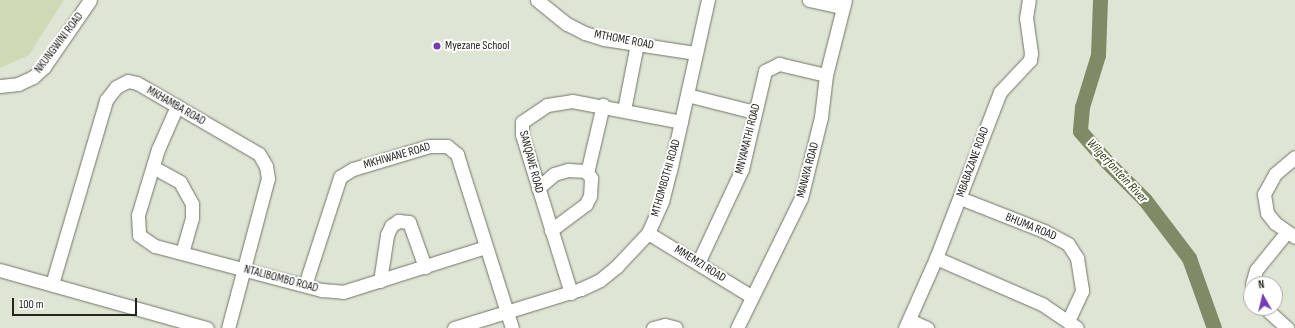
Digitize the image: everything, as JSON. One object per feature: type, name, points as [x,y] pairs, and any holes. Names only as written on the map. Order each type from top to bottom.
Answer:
[{"type":"street","name":"NKUNGWINI ROAD","points":[[0,86],[18,84],[39,72],[90,0]]},
{"type":"street","name":"MTHOME ROAD","points":[[538,0],[567,24],[585,33],[604,39],[696,53]]},
{"type":"street","name":"MTHOMBOTHI ROAD","points":[[454,328],[571,293],[601,279],[632,254],[648,232],[662,202],[708,0]]},
{"type":"street","points":[[809,0],[844,3]]},
{"type":"street","name":"MBABAZANE ROAD","points":[[907,324],[936,258],[1000,92],[1030,60],[1031,53],[1026,18],[1029,0]]},
{"type":"street","name":"MANAYA ROAD","points":[[737,328],[751,296],[777,250],[801,198],[820,117],[826,75],[844,3]]},
{"type":"street","points":[[624,110],[637,44]]},
{"type":"street","name":"MNYAMATHI ROAD","points":[[698,263],[742,169],[762,77],[769,67],[789,65],[826,75]]},
{"type":"street","name":"MKHAMBA ROAD","points":[[52,284],[92,140],[111,92],[122,82],[128,81],[137,83],[259,154],[266,166],[268,178],[228,328]]},
{"type":"street","points":[[687,95],[754,112]]},
{"type":"street","name":"SANQAWE ROAD","points":[[571,293],[522,135],[522,122],[525,118],[546,105],[562,102],[583,101],[681,122]]},
{"type":"street","points":[[587,173],[603,105]]},
{"type":"street","name":"NTALIBOMBO ROAD","points":[[177,106],[153,167],[138,215],[139,235],[155,246],[243,268],[305,286],[343,292],[486,247]]},
{"type":"street","name":"MKHIWANE ROAD","points":[[305,286],[340,177],[353,169],[429,146],[447,146],[457,154],[512,328]]},
{"type":"street","points":[[1254,276],[1256,270],[1290,235],[1267,213],[1264,194],[1275,174],[1295,157]]},
{"type":"street","points":[[153,167],[180,182],[192,204],[192,218],[182,253]]},
{"type":"street","points":[[538,188],[560,172],[578,169],[587,173],[591,178],[592,188],[586,204],[551,230]]},
{"type":"street","name":"BHUMA ROAD","points":[[936,258],[1028,297],[1072,325],[1082,291],[1077,258],[1068,244],[1044,231],[960,198]]},
{"type":"street","points":[[380,281],[386,235],[391,226],[398,221],[409,222],[425,267]]},
{"type":"street","name":"MMEMZI ROAD","points":[[648,232],[751,296]]},
{"type":"street","points":[[0,270],[52,284],[167,323],[207,328]]},
{"type":"street","points":[[1274,316],[1287,328]]},
{"type":"street","points":[[907,324],[928,328]]},
{"type":"street","points":[[653,328],[665,325],[676,328]]},
{"type":"green space","points":[[0,0],[64,0],[29,55],[0,68]]},
{"type":"waterway","name":"Wilgerfontein River","points":[[1100,0],[1098,55],[1082,107],[1080,131],[1106,161],[1145,200],[1189,258],[1214,328]]},
{"type":"place","name":"Myezane School","points":[[437,46]]}]
